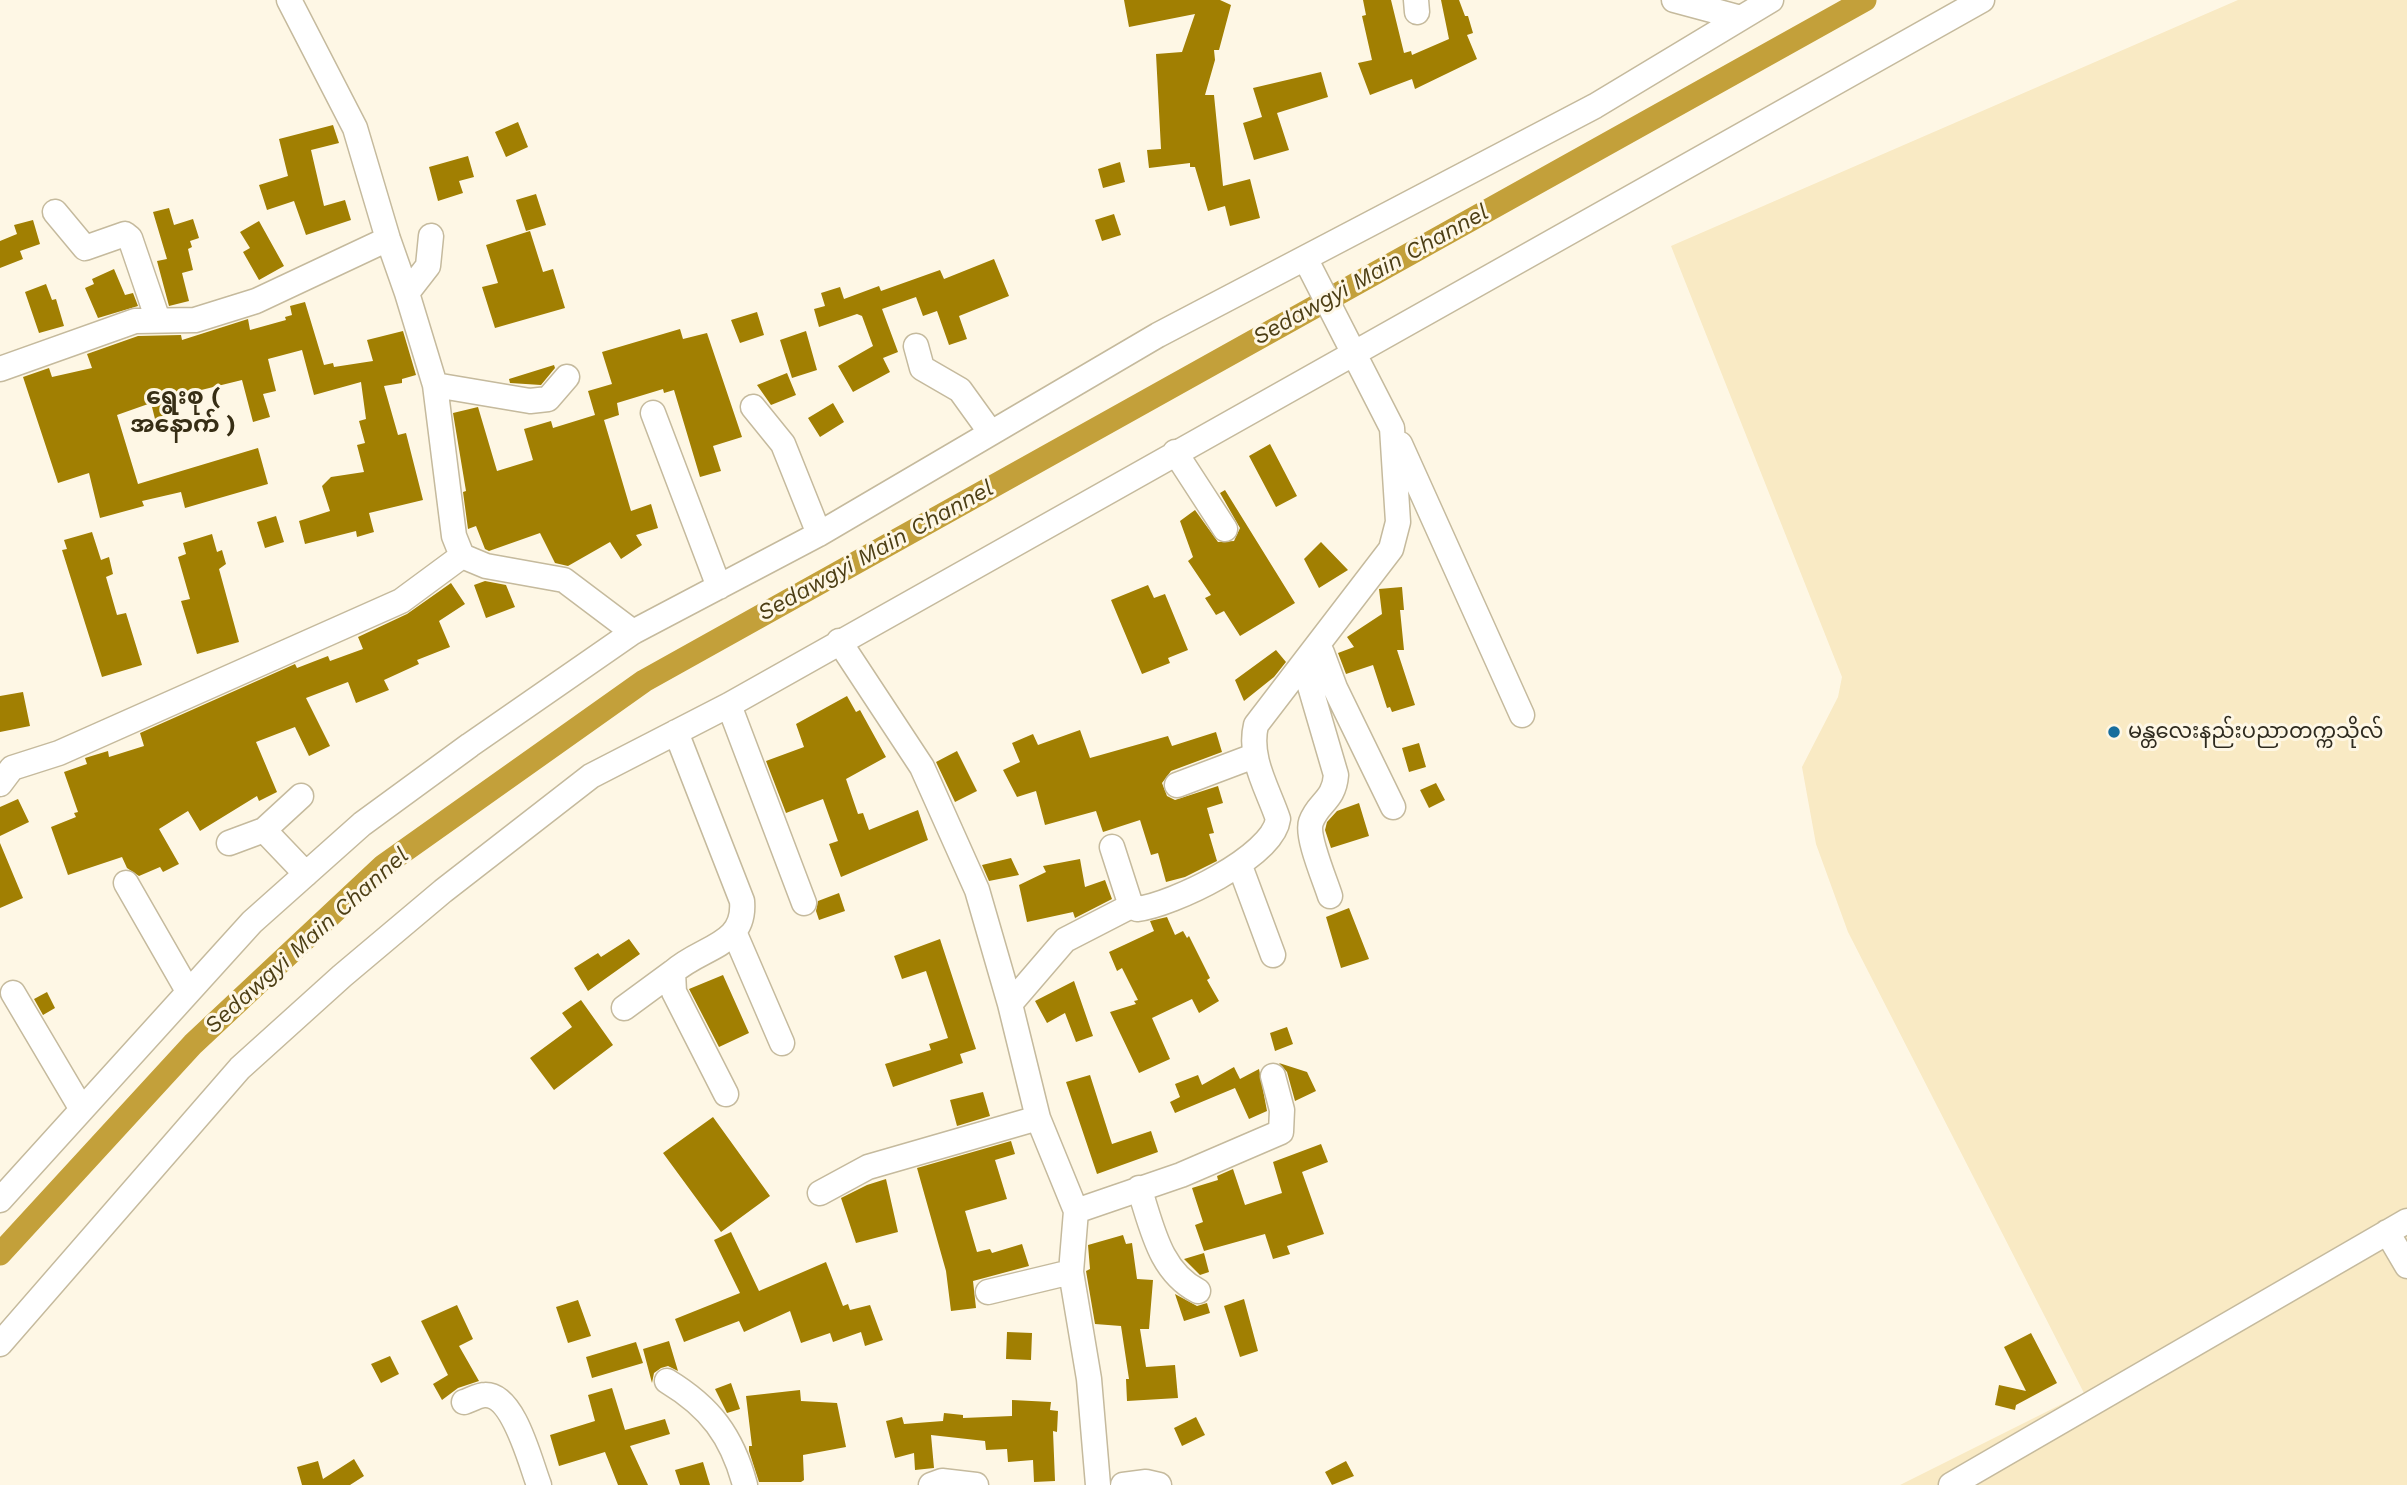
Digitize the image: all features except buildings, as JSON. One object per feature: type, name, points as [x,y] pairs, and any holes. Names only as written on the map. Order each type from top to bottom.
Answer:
[{"type":"street","points":[[289,0],[355,128],[407,293],[435,385],[454,536],[462,556],[486,566],[564,580],[633,632]]},
{"type":"street","points":[[1675,0],[1741,18]]},
{"type":"street","points":[[0,1200],[252,922],[362,824],[633,632],[819,534],[1084,376],[1310,268],[1595,106],[1771,0]]},
{"type":"street","points":[[0,1344],[240,1068],[422,908],[591,776],[729,705],[1175,452],[1348,341],[1982,0]]},
{"type":"street","points":[[55,212],[85,247],[125,233],[130,238],[158,320]]},
{"type":"street","points":[[407,293],[428,266],[431,236]]},
{"type":"street","points":[[0,369],[135,321],[195,320],[256,301],[388,239]]},
{"type":"street","points":[[1310,268],[1392,428],[1522,715]]},
{"type":"street","points":[[916,346],[922,368],[960,390],[991,433]]},
{"type":"street","points":[[435,385],[530,401],[548,399],[567,377]]},
{"type":"street","points":[[752,407],[783,444],[819,534]]},
{"type":"street","points":[[653,412],[719,587]]},
{"type":"street","points":[[1010,1004],[1065,940],[1131,906],[1145,908],[1240,866],[1277,831],[1279,820],[1254,756],[1256,725],[1391,549],[1398,522],[1392,428]]},
{"type":"street","points":[[1175,452],[1224,529]]},
{"type":"street","points":[[4,772],[59,753],[390,606],[429,582],[462,556]]},
{"type":"street","points":[[1330,896],[1309,831],[1314,816],[1335,787],[1336,775],[1307,676],[1322,653],[1333,628]]},
{"type":"street","points":[[839,641],[922,767],[977,890],[1010,1004],[1038,1118],[1076,1211],[1071,1272],[1110,1483],[1146,1482],[1159,1485]]},
{"type":"street","points":[[1322,653],[1335,688],[1393,807]]},
{"type":"street","points":[[729,705],[804,903]]},
{"type":"street","points":[[624,1008],[673,972],[735,933],[743,918],[742,901],[676,732]]},
{"type":"street","points":[[1177,785],[1254,756]]},
{"type":"street","points":[[229,843],[264,830],[301,796]]},
{"type":"street","points":[[264,830],[306,874]]},
{"type":"street","points":[[1112,847],[1131,906]]},
{"type":"street","points":[[1240,866],[1273,954]]},
{"type":"street","points":[[126,883],[188,991]]},
{"type":"street","points":[[735,933],[782,1044]]},
{"type":"street","points":[[673,972],[674,992],[726,1094]]},
{"type":"street","points":[[13,993],[81,1108]]},
{"type":"street","points":[[1076,1211],[1181,1175],[1281,1132],[1282,1110],[1273,1076]]},
{"type":"street","points":[[820,1193],[868,1167],[1038,1118]]},
{"type":"street","points":[[1139,1188],[1158,1248],[1181,1282],[1198,1291]]},
{"type":"street","points":[[1951,1485],[2397,1226],[2407,1266]]},
{"type":"street","points":[[988,1292],[1071,1272]]},
{"type":"street","points":[[667,1381],[695,1398],[723,1430],[745,1485]]},
{"type":"street","points":[[464,1402],[484,1395],[497,1397],[509,1407],[539,1485]]},
{"type":"street","points":[[931,1485],[942,1481],[976,1485]]},
{"type":"shaded area","name":"မန္တလေးနည်းပညာတက္ကသိုလ်","points":[[2238,0],[2407,0],[2407,1485],[1900,1485],[2084,1393],[1848,932],[1816,844],[1802,767],[1838,697],[1842,677],[1671,246]]},
{"type":"waterway","name":"Sedawgyi Main Channel","points":[[0,1254],[193,1044],[383,866],[644,681],[1865,0]]},
{"type":"place","name":"မန္တလေးနည်းပညာတက္ကသိုလ်","points":[[2114,732]]},
{"type":"district","name":"ရွေးစု ( အနောက် )","points":[[183,411]]}]
